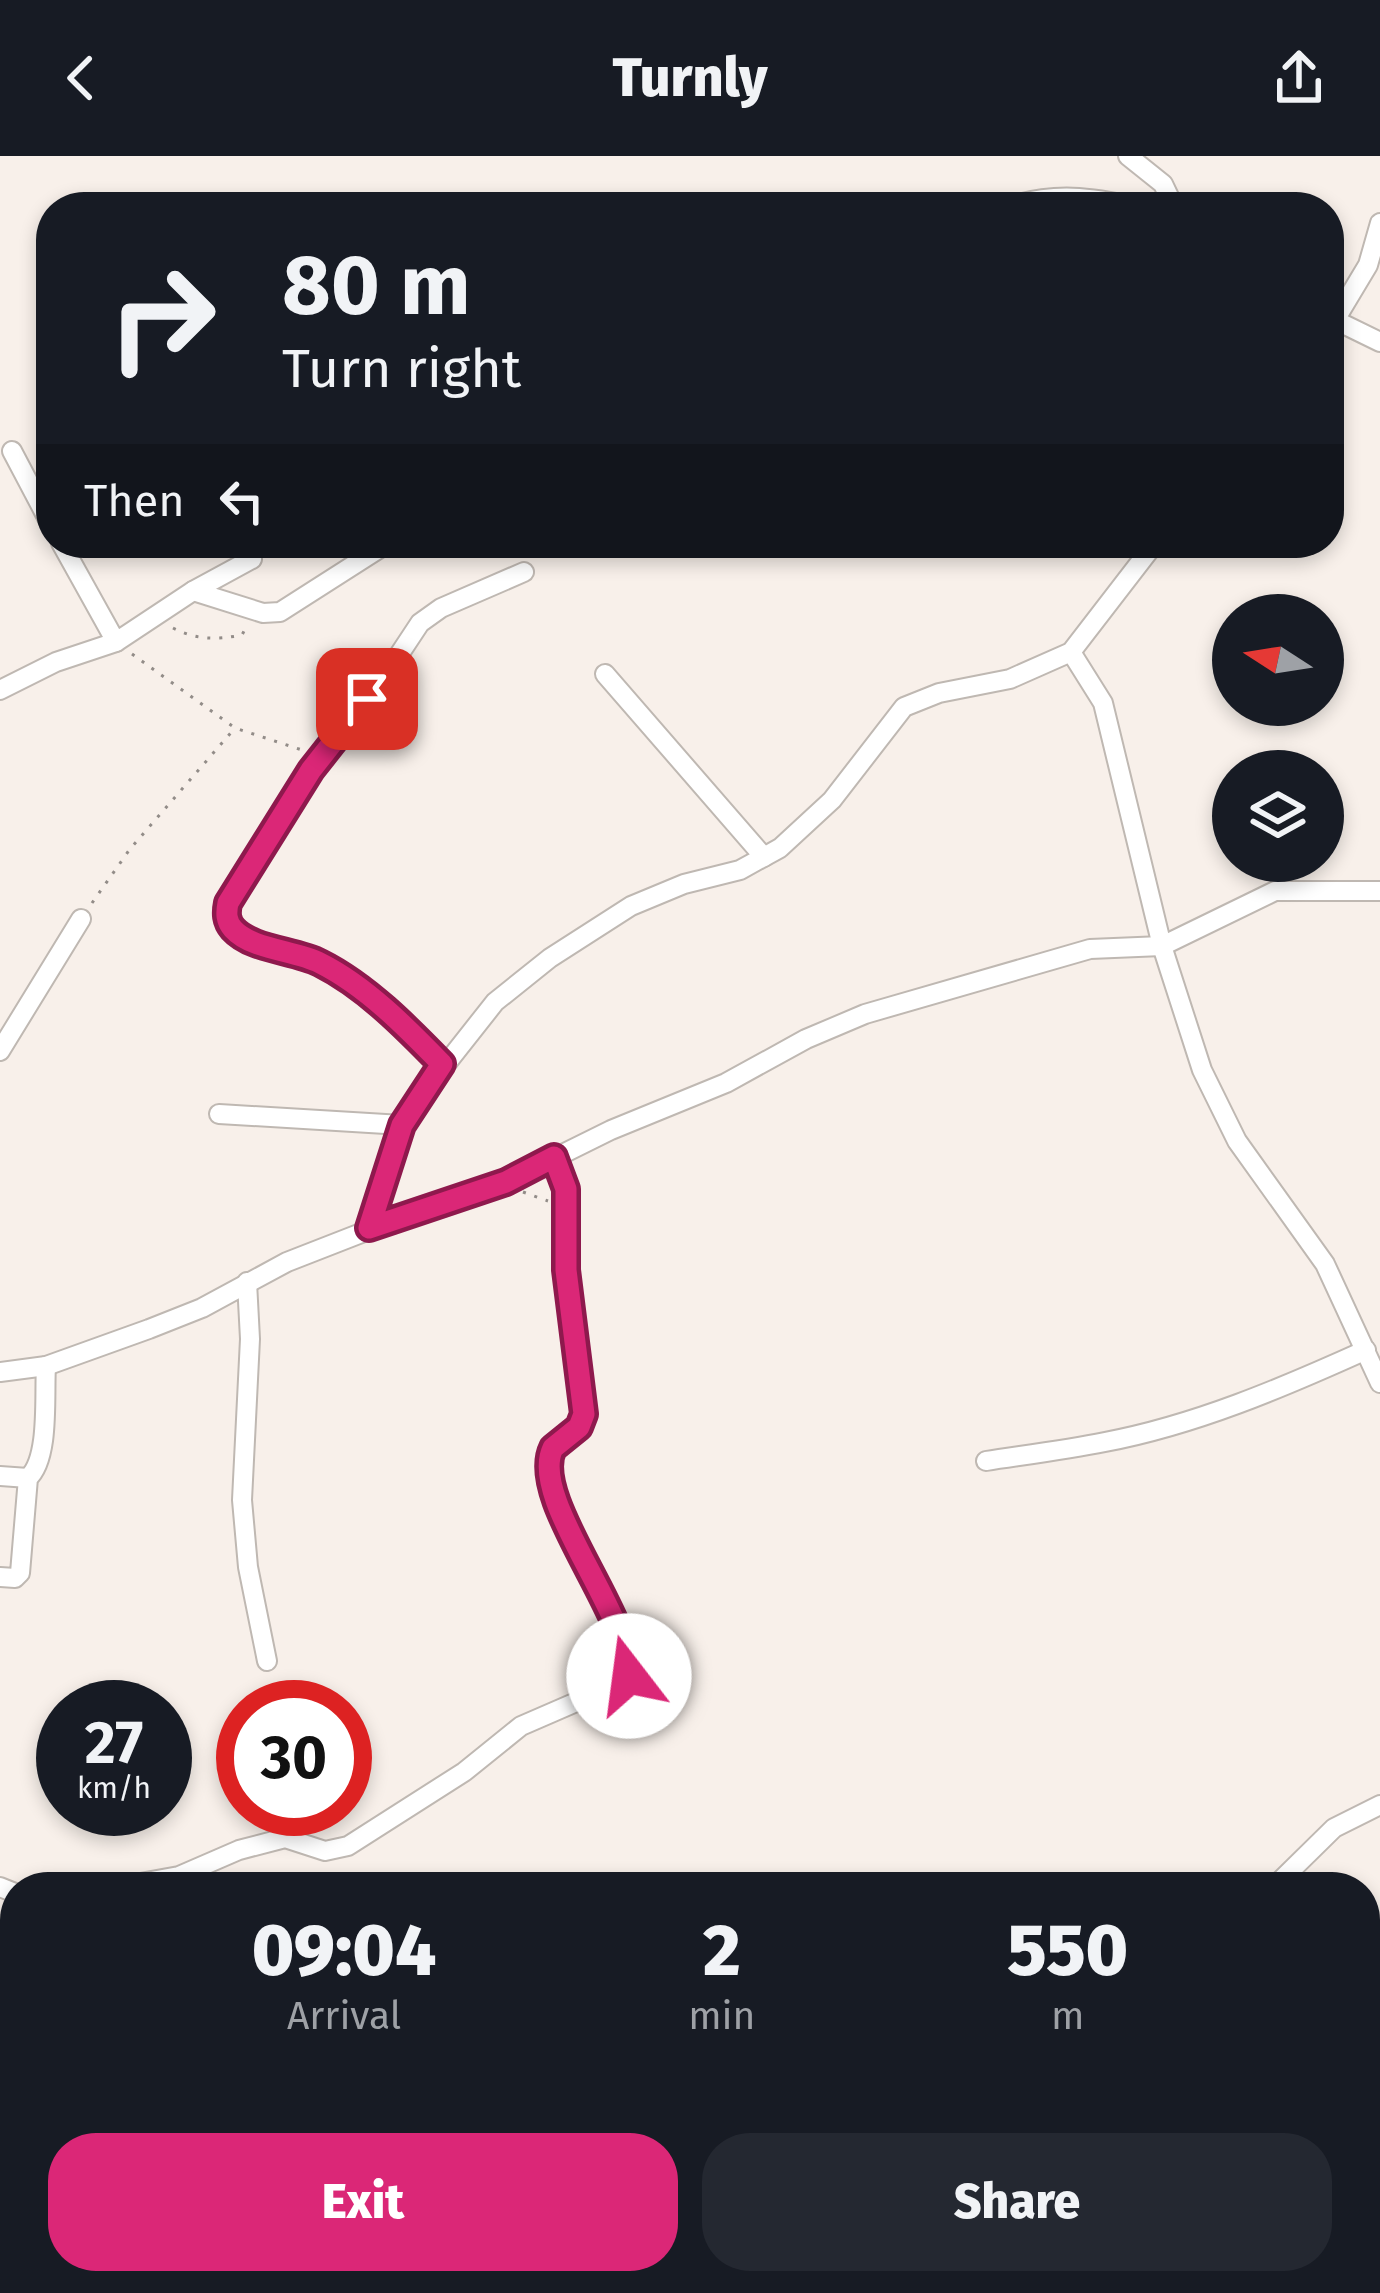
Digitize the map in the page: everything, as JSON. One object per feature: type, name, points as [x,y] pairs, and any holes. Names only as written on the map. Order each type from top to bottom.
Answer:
[{"type":"street","points":[[1128,156],[1167,192]]},
{"type":"street","points":[[1344,302],[1368,265],[1380,223]]},
{"type":"street","points":[[1344,326],[1380,342]]},
{"type":"street","points":[[13,451],[36,496]]},
{"type":"street","points":[[69,558],[116,643]]},
{"type":"street","points":[[193,591],[256,610],[280,612],[365,558]]},
{"type":"street","points":[[369,1228],[402,1125],[442,1064],[505,994],[611,918],[663,892],[740,870],[796,835],[832,800],[904,707],[922,698],[1010,679],[1071,652],[1143,558]]},
{"type":"street","points":[[0,690],[56,662],[116,643],[193,591],[252,559]]},
{"type":"street","points":[[442,1064],[336,972],[233,929],[228,903],[322,756],[381,682],[420,622],[524,572]]},
{"type":"street","points":[[1071,652],[1102,703],[1188,1035],[1238,1141],[1325,1264],[1380,1383]]},
{"type":"street","points":[[605,674],[764,856]]},
{"type":"street","points":[[0,1372],[46,1366],[202,1308],[247,1282],[369,1228],[506,1182],[865,1014],[1090,949],[1162,946],[1265,893],[1380,891]]},
{"type":"street","points":[[0,1051],[80,920]]},
{"type":"street","points":[[219,1114],[402,1125]]},
{"type":"street","points":[[188,1872],[239,1850],[285,1838],[325,1851],[348,1846],[464,1772],[520,1726],[627,1680],[625,1642],[548,1475],[553,1448],[584,1419],[570,1316],[566,1189],[554,1157]]},
{"type":"street","points":[[247,1282],[250,1339],[242,1500],[248,1567],[266,1661]]},
{"type":"street","points":[[986,1461],[1108,1442],[1219,1410],[1282,1389],[1366,1350]]},
{"type":"street","points":[[0,1577],[15,1578],[20,1573],[28,1478],[37,1470],[42,1448],[46,1366]]},
{"type":"street","points":[[0,1476],[28,1478]]},
{"type":"street","points":[[1289,1872],[1334,1828],[1380,1805]]},
{"type":"path","points":[[155,619],[190,637],[217,638],[242,635],[256,610]]},
{"type":"path","points":[[116,643],[235,728],[322,756]]},
{"type":"path","points":[[80,920],[130,849],[235,728]]},
{"type":"path","points":[[506,1182],[554,1204],[566,1230]]},
{"type":"route","points":[[367,699],[286,808],[228,903],[228,920],[242,936],[302,955],[336,972],[442,1064],[402,1125],[369,1228],[506,1182],[554,1157],[566,1189],[566,1270],[584,1414],[582,1424],[553,1448],[548,1475],[625,1642],[629,1676]]}]
